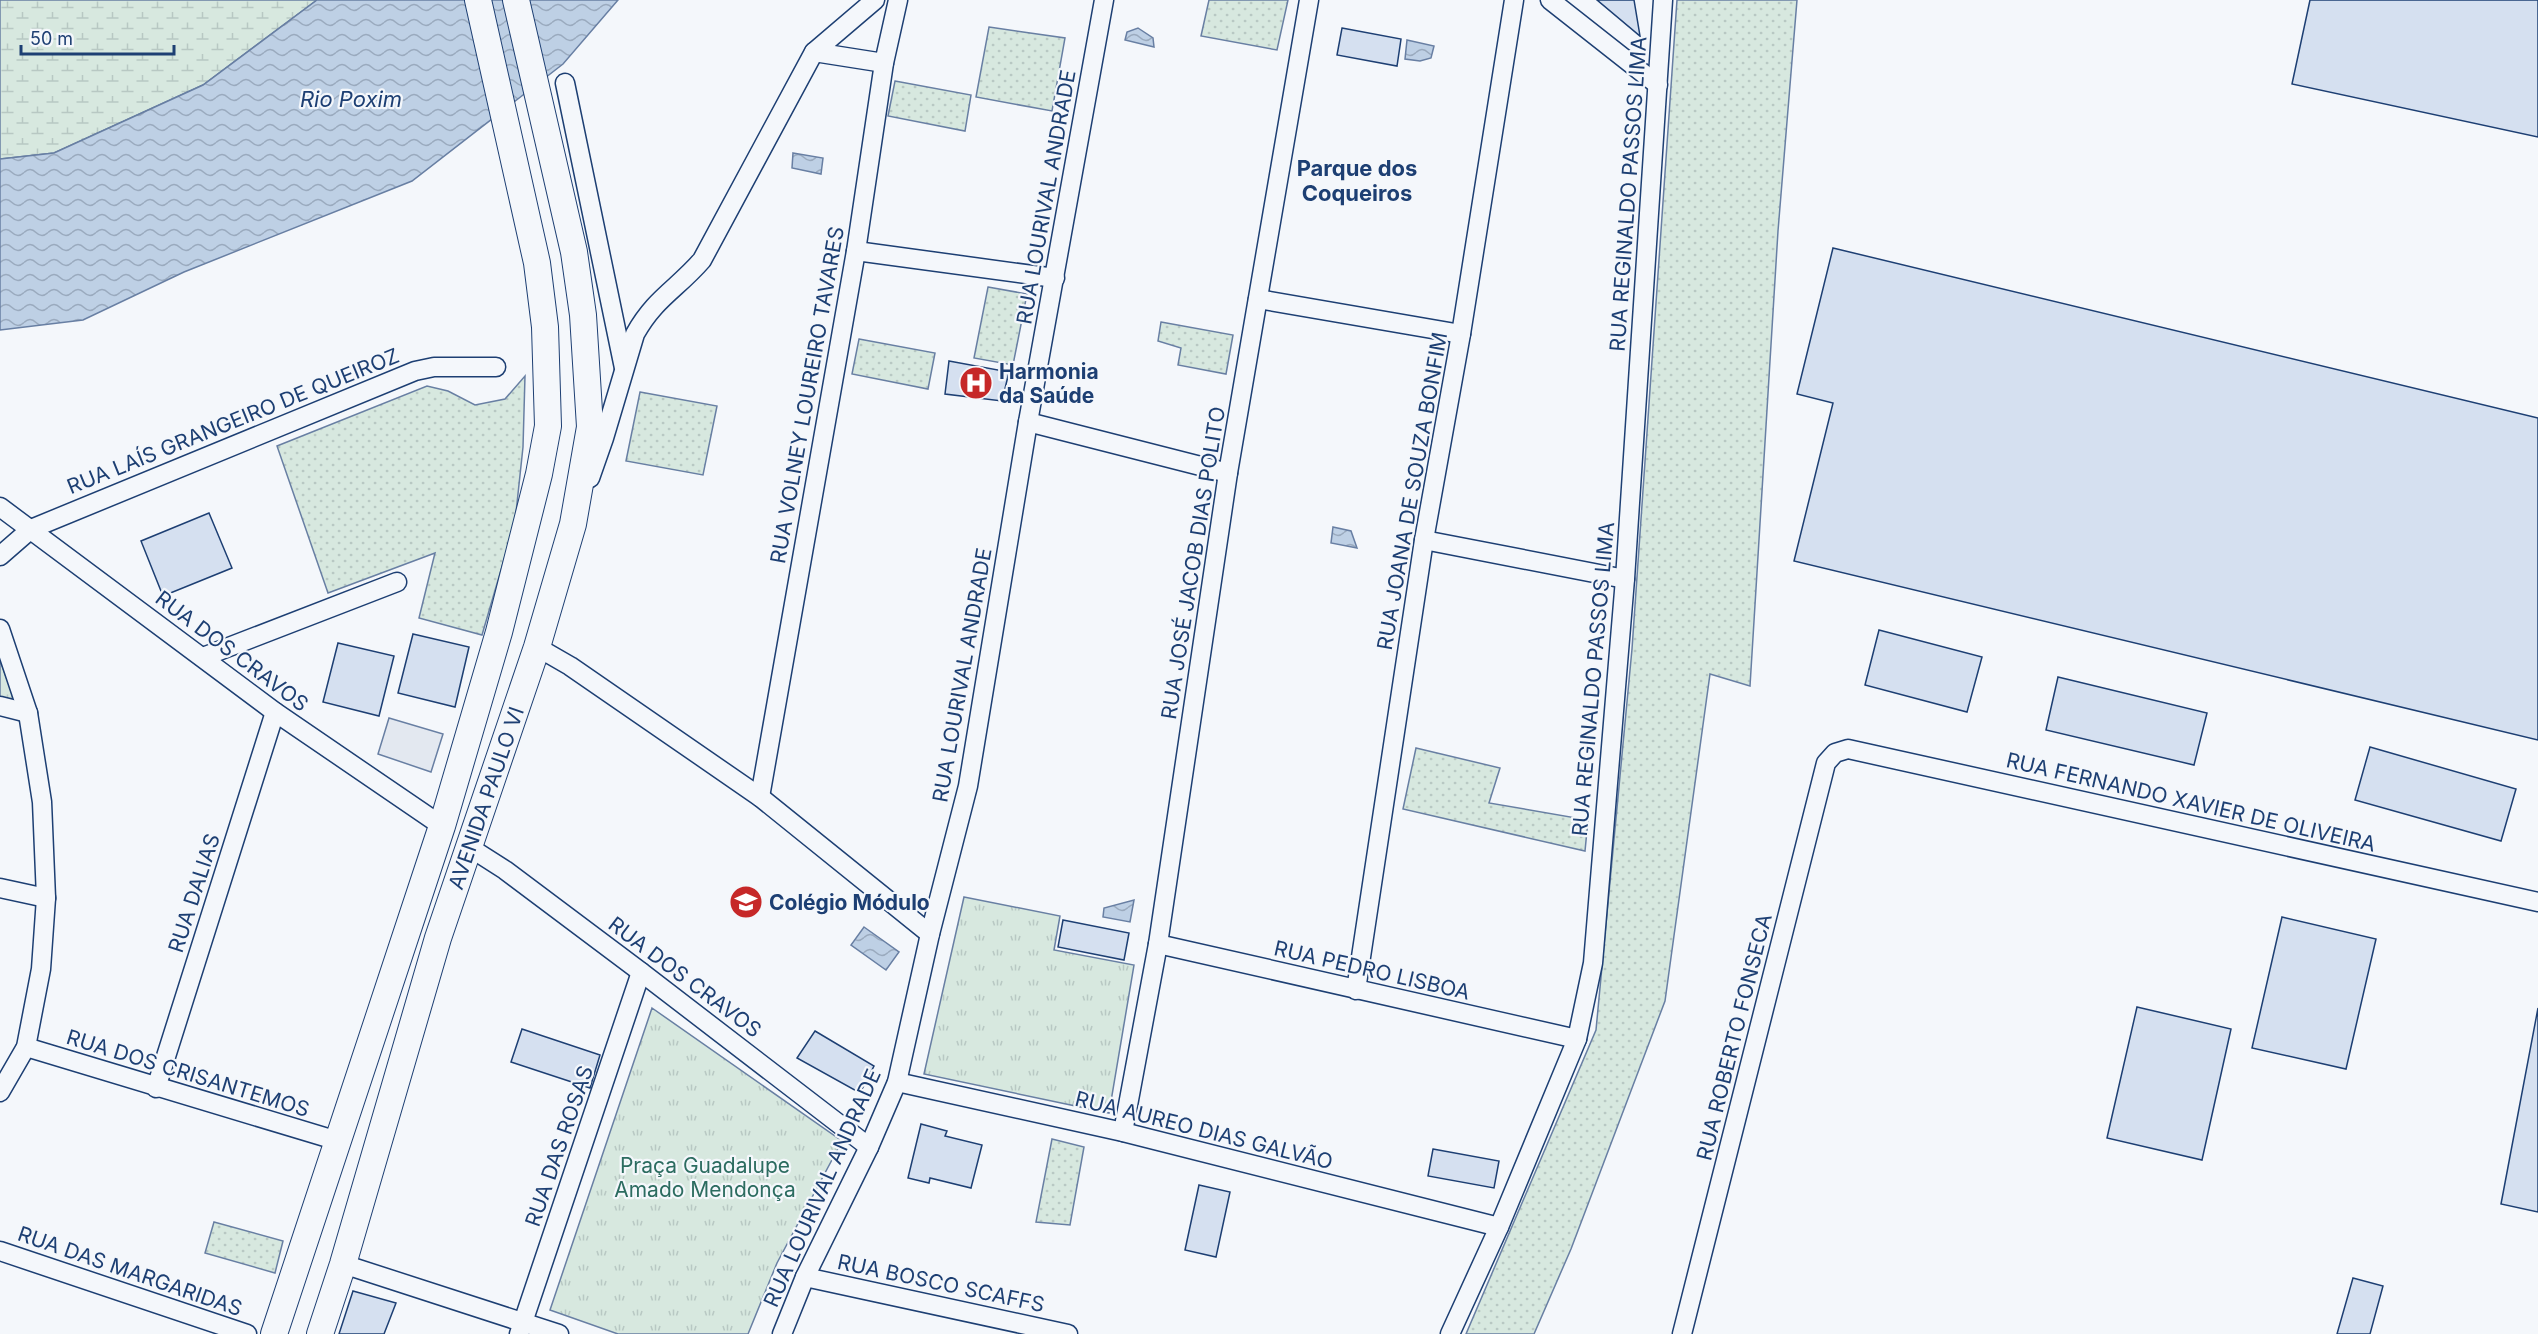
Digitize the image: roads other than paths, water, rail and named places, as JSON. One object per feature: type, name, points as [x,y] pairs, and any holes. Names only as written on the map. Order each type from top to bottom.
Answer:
[{"type":"main road","name":"AVENIDA PAULO VI","points":[[274,1334],[442,826],[499,632],[539,474],[548,426],[545,327],[537,263],[478,0]]},
{"type":"main road","name":"AVENIDA PAULO VI","points":[[320,1334],[343,1264],[438,938],[537,647],[573,524],[590,427],[583,315],[574,252],[516,0]]},
{"type":"street","points":[[573,524],[604,438],[635,334],[642,320],[675,284],[691,273],[702,260],[814,52],[875,0]]},
{"type":"street","name":"RUA VOLNEY LOUREIRO TAVARES","points":[[760,798],[856,251],[884,63],[897,0]]},
{"type":"street","name":"RUA LOURIVAL ANDRADE","points":[[782,1334],[805,1277],[870,1147],[897,1082],[930,934],[968,786],[1028,422],[1104,0]]},
{"type":"street","name":"RUA JOSÉ JACOB DIAS POLITO","points":[[1123,1132],[1158,944],[1228,473],[1309,0]]},
{"type":"street","name":"RUA JOANA DE SOUZA BONFIM","points":[[1356,990],[1424,540],[1461,334],[1514,0]]},
{"type":"street","points":[[1550,0],[1658,85]]},
{"type":"street","name":"RUA REGINALDO PASSOS LIMA","points":[[1450,1334],[1499,1227],[1577,1039],[1593,963],[1624,579],[1663,0]]},
{"type":"street","points":[[814,52],[884,63]]},
{"type":"street","points":[[565,83],[624,370]]},
{"type":"street","points":[[856,251],[1055,278]]},
{"type":"street","points":[[1258,299],[1461,334]]},
{"type":"street","name":"RUA LAÍS GRANGEIRO DE QUEIROZ","points":[[0,556],[31,529],[415,371],[434,367],[496,367]]},
{"type":"street","points":[[1028,422],[1228,473]]},
{"type":"street","name":"RUA DOS CRAVOS","points":[[0,507],[275,712],[442,826]]},
{"type":"street","points":[[1424,540],[1624,579]]},
{"type":"street","points":[[203,657],[397,582]]},
{"type":"street","points":[[0,629],[28,712],[42,802],[46,898],[41,969],[26,1047],[2,1084]]},
{"type":"street","points":[[537,647],[570,666],[760,798],[930,934]]},
{"type":"street","points":[[0,706],[28,712]]},
{"type":"street","name":"RUA DALIAS","points":[[156,1088],[275,712]]},
{"type":"street","name":"RUA FERNANDO XAVIER DE OLIVEIRA","points":[[1835,753],[1848,749],[2538,902]]},
{"type":"street","name":"RUA ROBERTO FONSECA","points":[[1682,1334],[1827,763],[1835,753]]},
{"type":"street","name":"RUA DOS CRAVOS","points":[[469,847],[505,870],[870,1147]]},
{"type":"street","points":[[0,888],[46,898]]},
{"type":"street","name":"RUA PEDRO LISBOA","points":[[1158,944],[1577,1039]]},
{"type":"street","name":"RUA DAS ROSAS","points":[[521,1328],[641,972]]},
{"type":"street","name":"RUA DOS CRISANTEMOS","points":[[26,1047],[338,1141]]},
{"type":"street","name":"RUA AUREO DIAS GALVÃO","points":[[897,1082],[1123,1132],[1499,1227]]},
{"type":"street","name":"RUA DAS MARGARIDAS","points":[[0,1251],[246,1334]]},
{"type":"street","points":[[343,1264],[521,1328],[559,1334]]},
{"type":"street","name":"RUA BOSCO SCAFFS","points":[[805,1277],[1014,1328],[1068,1334]]},
{"type":"water","name":"Rio Poxim","points":[[317,0],[618,0],[563,64],[412,181],[184,272],[83,320],[0,330],[0,159],[54,153],[203,85]]},
{"type":"water","points":[[1138,28],[1153,38],[1154,47],[1125,40],[1127,32]]},
{"type":"water","points":[[1407,40],[1434,46],[1431,58],[1420,61],[1405,59]]},
{"type":"water","points":[[793,153],[823,158],[821,174],[792,168]]},
{"type":"water","points":[[1333,527],[1351,531],[1357,548],[1331,543]]},
{"type":"water","points":[[1134,900],[1130,922],[1103,917],[1104,908]]},
{"type":"water","points":[[864,927],[899,952],[886,970],[851,945]]},
{"type":"place","name":"Harmonia da Saúde","points":[[976,383]]},
{"type":"place","name":"Colégio Módulo","points":[[746,902]]},
{"type":"district","name":"Parque dos Coqueiros","points":[[1357,180]]},
{"type":"park label","name":"Praça Guadalupe Amado Mendonça","points":[[705,1177]]}]
